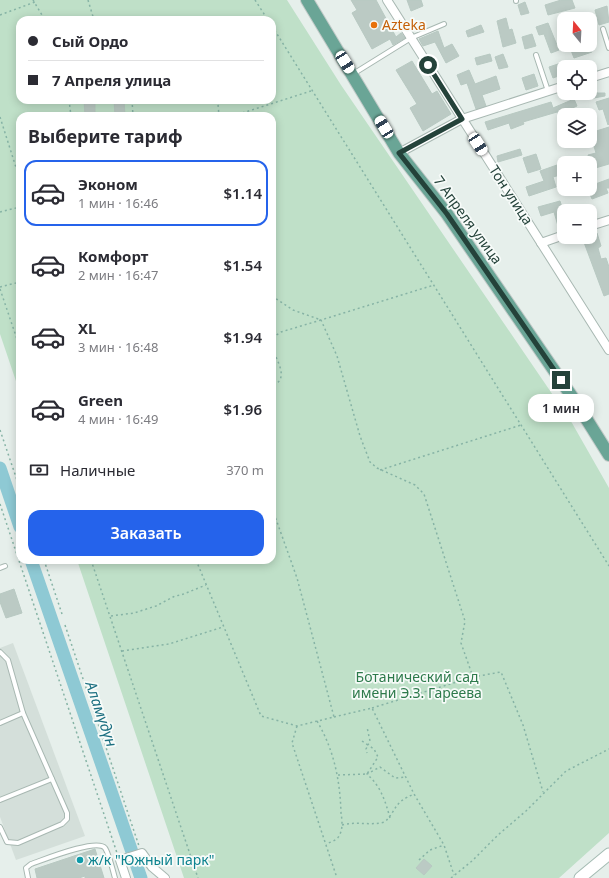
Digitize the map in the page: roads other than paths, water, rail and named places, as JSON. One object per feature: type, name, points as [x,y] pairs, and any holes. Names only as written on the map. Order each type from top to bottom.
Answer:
[{"type":"main road","name":"7 Апреля улица","points":[[307,0],[353,74],[399,153],[447,214],[577,404],[609,455]]},
{"type":"main road","points":[[580,878],[609,854]]},
{"type":"street","name":"Тон улица","points":[[387,0],[609,350]]},
{"type":"street","points":[[597,76],[609,72]]},
{"type":"street","points":[[399,153],[462,119],[557,88]]},
{"type":"street","points":[[597,224],[609,220]]},
{"type":"street","points":[[542,243],[557,238]]},
{"type":"street","points":[[126,878],[120,860],[140,854],[165,878]]},
{"type":"lane","points":[[353,74],[411,38],[444,24]]},
{"type":"lane","points":[[603,29],[609,48]]},
{"type":"lane","points":[[536,55],[548,91]]},
{"type":"lane","points":[[0,568],[5,566]]},
{"type":"lane","points":[[0,652],[8,660],[23,713],[67,813],[67,819],[62,824],[18,843],[8,842],[0,827]]},
{"type":"lane","points":[[0,723],[23,713]]},
{"type":"lane","points":[[0,800],[52,779]]},
{"type":"lane","points":[[28,878],[26,868],[31,864],[99,844],[105,848],[115,878]]},
{"type":"waterway","name":"Аламүдүн","points":[[0,468],[16,515]]},
{"type":"waterway","name":"Аламүдүн","points":[[32,564],[141,878]]},
{"type":"place","name":"Azteka","points":[[374,25]]},
{"type":"place","name":"ж/к \"Южный парк\"","points":[[80,860]]},
{"type":"park label","name":"Ботанический сад имени Э.З. Гареева","points":[[417,686]]}]
